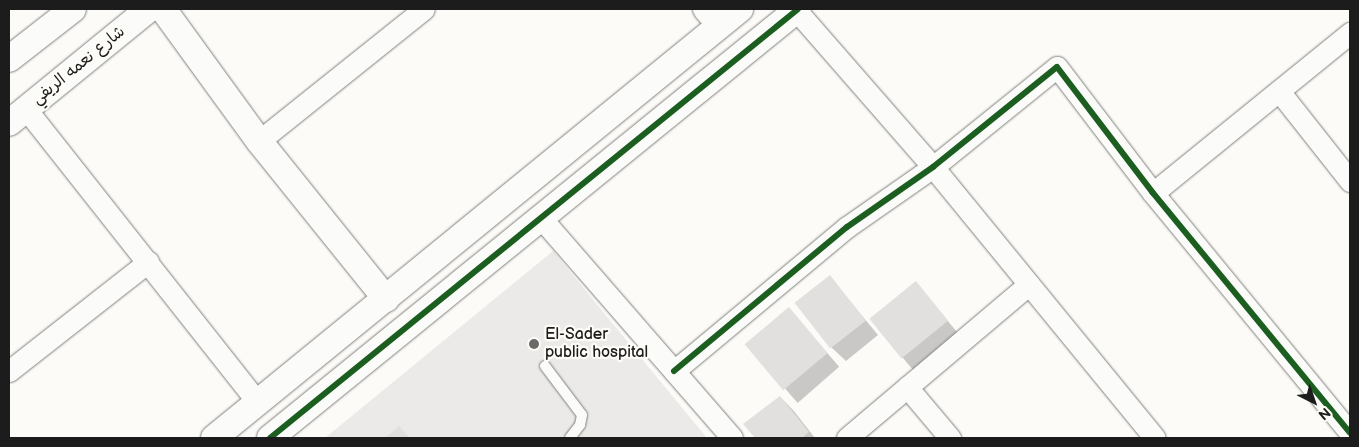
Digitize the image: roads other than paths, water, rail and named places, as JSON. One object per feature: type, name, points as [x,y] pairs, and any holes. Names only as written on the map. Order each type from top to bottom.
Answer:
[{"type":"street","points":[[9,59],[73,9]]},
{"type":"street","name":"شارع نعمه الريفي","points":[[17,116],[149,9]]},
{"type":"street","points":[[163,9],[259,141],[386,299]]},
{"type":"street","points":[[259,141],[424,9]]},
{"type":"street","points":[[214,438],[386,299],[711,18],[740,9]]},
{"type":"street","points":[[270,438],[797,9],[933,167],[1155,438]]},
{"type":"street","points":[[1153,193],[1350,33]]},
{"type":"street","points":[[674,371],[847,228],[933,167],[1057,66],[1153,193],[1348,433]]},
{"type":"street","points":[[1279,91],[1350,181]]},
{"type":"street","points":[[17,116],[148,262],[258,403]]},
{"type":"street","points":[[541,218],[732,438]]},
{"type":"street","points":[[9,371],[148,262]]},
{"type":"street","points":[[847,438],[1028,284]]},
{"type":"street","points":[[907,387],[950,438]]},
{"type":"lane","points":[[545,366],[582,415],[580,426],[570,438]]},
{"type":"place","name":"El-Sader public hospital","points":[[534,344]]}]
